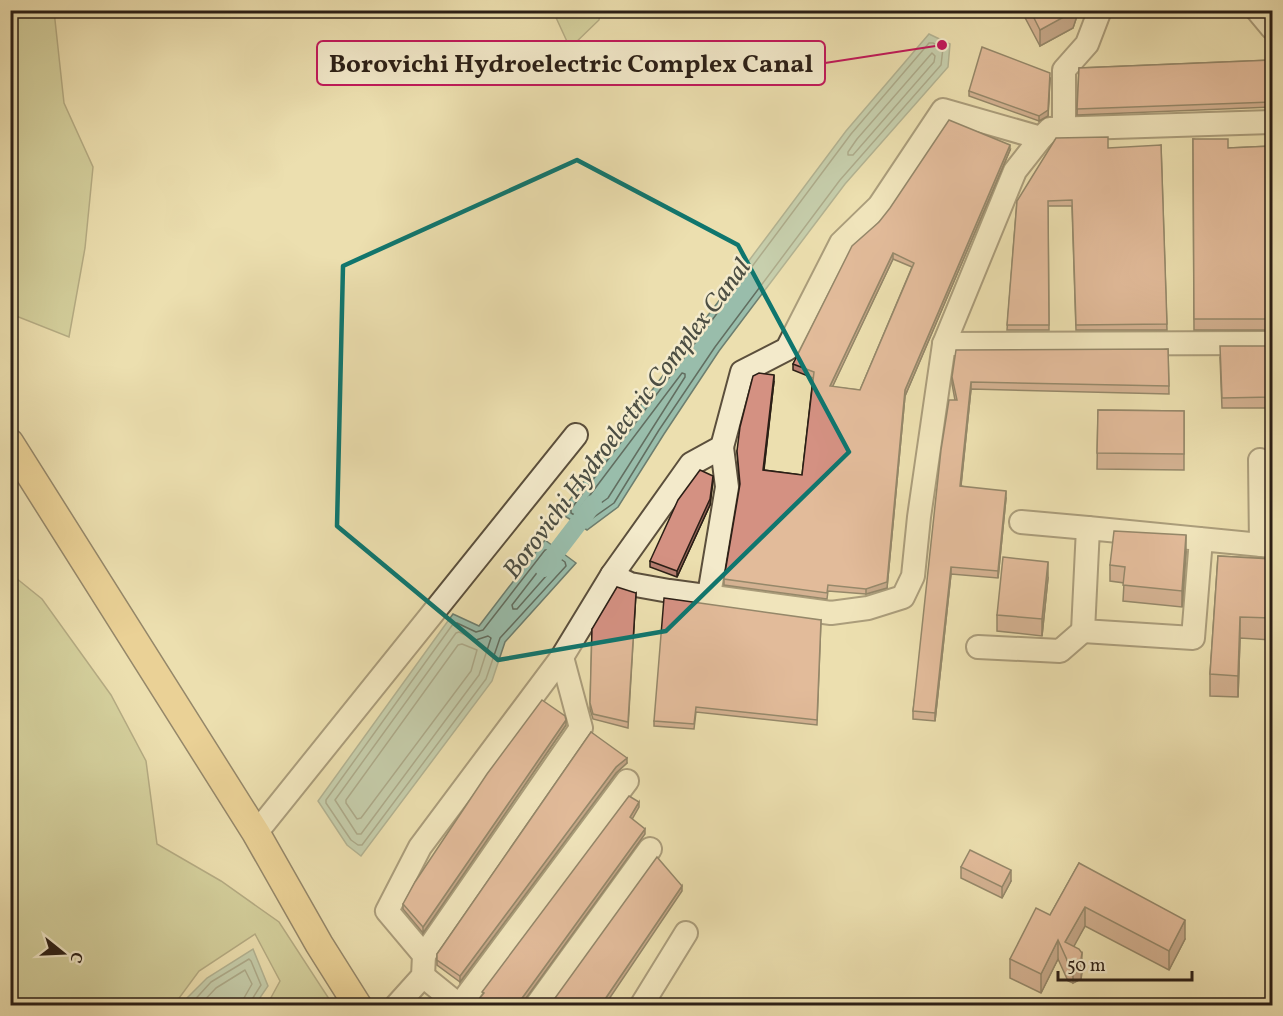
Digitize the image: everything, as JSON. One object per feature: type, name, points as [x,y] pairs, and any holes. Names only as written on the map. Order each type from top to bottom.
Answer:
[{"type":"main road","points":[[10,443],[256,833],[358,1005]]},
{"type":"street","points":[[1064,128],[1064,70],[1087,44],[1101,10]]},
{"type":"street","points":[[1257,10],[1272,28]]},
{"type":"street","points":[[709,595],[727,487],[722,447],[742,372],[787,349],[841,243],[879,206],[943,110],[1041,138]]},
{"type":"street","points":[[612,575],[630,584],[669,591],[831,613],[868,608],[903,597],[913,576],[919,517],[944,344],[1015,171],[1050,129],[1272,122]]},
{"type":"street","points":[[944,344],[1272,343]]},
{"type":"street","points":[[256,833],[576,435]]},
{"type":"street","points":[[627,781],[459,1005],[423,965],[387,911],[420,847],[562,657],[612,575],[691,464],[722,447]]},
{"type":"street","points":[[1021,522],[1267,546],[1260,460]]},
{"type":"street","points":[[1083,632],[1088,528]]},
{"type":"street","points":[[978,647],[1060,651],[1083,632],[1192,638],[1201,539]]},
{"type":"street","points":[[396,1005],[581,728],[562,657]]},
{"type":"street","points":[[536,1005],[650,849]]},
{"type":"street","points":[[641,1005],[686,933]]},
{"type":"highlighted area","points":[[577,160],[738,245],[849,452],[666,631],[498,660],[337,526],[343,266]]},
{"type":"green space","points":[[10,11],[54,11],[64,103],[93,167],[85,248],[69,337],[11,314]]},
{"type":"green space","points":[[553,11],[600,11],[599,20],[570,48]]},
{"type":"green space","points":[[11,574],[42,599],[111,695],[146,761],[157,844],[221,881],[279,922],[333,1005],[267,1005],[280,981],[255,934],[199,971],[174,1005],[11,1005]]},
{"type":"water","points":[[929,34],[950,44],[948,67],[845,184],[719,351],[618,507],[587,530],[560,513],[846,131]]},
{"type":"water","points":[[545,540],[576,563],[505,642],[492,681],[361,856],[347,845],[318,801],[453,614],[479,626]]},
{"type":"water","points":[[253,949],[268,986],[255,1005],[180,1005],[207,978]]},
{"type":"building","points":[[1030,10],[1073,10],[1073,12],[1040,30]]},
{"type":"building","points":[[982,47],[1050,73],[1048,110],[1039,116],[969,91]]},
{"type":"building","points":[[1272,60],[1272,102],[1077,109],[1079,68]]},
{"type":"building","points":[[949,120],[1010,145],[905,390],[887,582],[866,589],[828,585],[827,593],[724,579],[740,484],[737,451],[740,427],[753,376],[759,373],[774,375],[763,470],[802,475],[814,372],[793,364],[852,246],[879,222]],"holes":[[[893,253],[914,263],[860,390],[830,386]]]},
{"type":"building","points":[[1108,137],[1108,148],[1161,145],[1167,324],[1076,325],[1072,200],[1048,201],[1049,325],[1007,325],[1017,201],[1056,138]]},
{"type":"building","points":[[1193,139],[1228,139],[1228,148],[1272,146],[1272,319],[1194,319]]},
{"type":"building","points":[[1220,346],[1272,346],[1272,397],[1222,398]]},
{"type":"building","points":[[1168,349],[1169,386],[971,382],[960,486],[1006,491],[998,571],[951,567],[935,713],[913,711],[941,450],[949,400],[957,400],[952,377],[956,350]]},
{"type":"building","points":[[1098,410],[1184,411],[1184,454],[1097,453]]},
{"type":"building","points":[[700,470],[713,476],[710,499],[677,571],[650,561],[678,500]]},
{"type":"building","points":[[1114,531],[1186,535],[1182,591],[1123,585],[1125,567],[1110,565]]},
{"type":"building","points":[[1218,556],[1272,559],[1272,618],[1240,617],[1238,676],[1210,674]]},
{"type":"building","points":[[1003,557],[1048,562],[1042,619],[997,615]]},
{"type":"building","points":[[617,587],[636,593],[628,722],[593,714],[590,703],[592,629]]},
{"type":"building","points":[[664,598],[821,620],[817,720],[696,707],[694,724],[654,721]]},
{"type":"building","points":[[542,700],[565,716],[566,720],[423,927],[403,904],[415,882],[487,774]]},
{"type":"building","points":[[591,732],[627,758],[616,767],[460,976],[437,960],[437,954]]},
{"type":"building","points":[[629,796],[639,802],[630,817],[645,829],[517,1005],[475,1004],[484,993],[482,992]]},
{"type":"building","points":[[970,850],[1011,870],[1002,887],[961,867]]},
{"type":"building","points":[[657,857],[682,886],[601,1005],[550,1005]]},
{"type":"building","points":[[1079,863],[1185,920],[1169,951],[1085,907],[1065,942],[1079,949],[1082,953],[1081,959],[1073,963],[1068,962],[1058,940],[1041,974],[1010,959],[1036,908],[1050,915]]},
{"type":"waterway","name":"Borovichi Hydroelectric Complex Canal","points":[[544,568],[593,504]]},
{"type":"place","name":"Borovichi Hydroelectric Complex Canal","points":[[942,45]]}]
